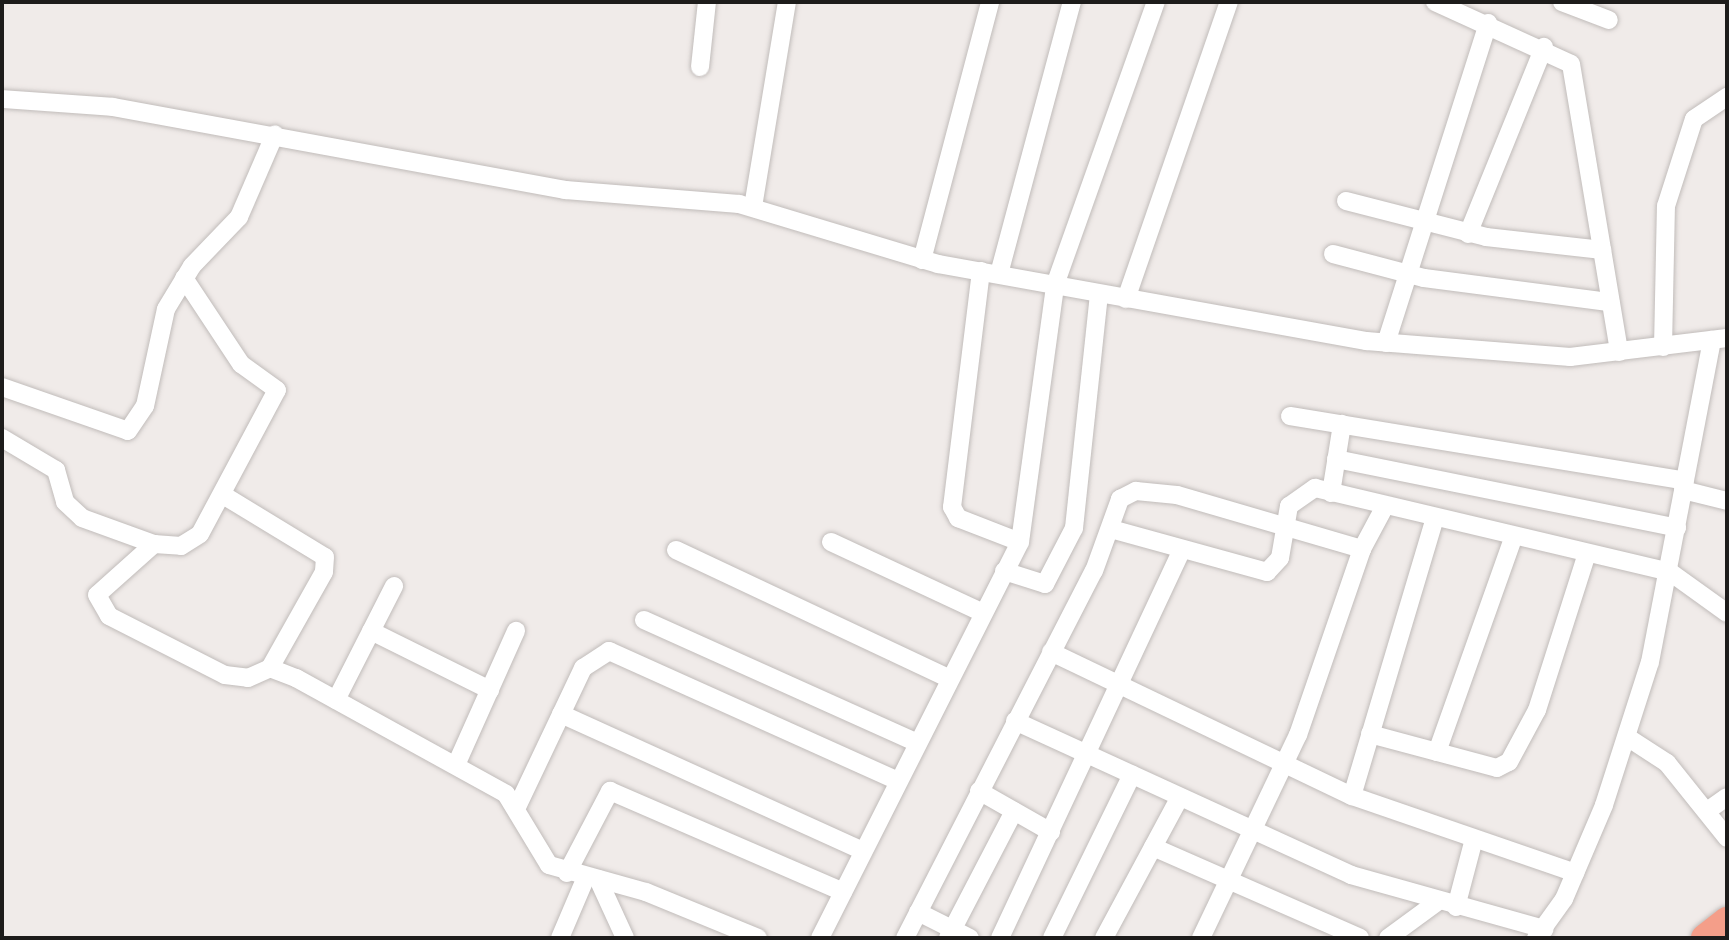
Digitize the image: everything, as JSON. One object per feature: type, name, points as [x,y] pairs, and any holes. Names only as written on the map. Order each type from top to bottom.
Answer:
[{"type":"highway","points":[[1705,938],[1727,921]]},
{"type":"street","points":[[700,67],[707,2]]},
{"type":"street","points":[[753,207],[787,2]]},
{"type":"street","points":[[922,260],[990,2]]},
{"type":"street","points":[[1020,542],[958,518],[952,507],[990,273],[1072,2]]},
{"type":"street","points":[[820,938],[1020,542],[1055,285],[1156,2]]},
{"type":"street","points":[[1126,299],[1229,2]]},
{"type":"street","points":[[1435,2],[1469,9],[1488,23],[1564,55],[1574,77],[1619,352]]},
{"type":"street","points":[[1562,2],[1609,20]]},
{"type":"street","points":[[1386,343],[1403,274],[1488,23]]},
{"type":"street","points":[[1468,234],[1544,47]]},
{"type":"street","points":[[1663,347],[1666,206],[1694,119],[1727,97]]},
{"type":"street","points":[[2,99],[113,107],[275,134],[565,190],[753,207],[922,260],[1126,299],[1386,343],[1524,357],[1619,352],[1720,339],[1684,485],[1670,572],[1627,737],[1575,873],[1541,934],[1351,875],[1015,721]]},
{"type":"street","points":[[2,387],[128,431],[150,388],[159,325],[184,278],[239,217],[275,134]]},
{"type":"street","points":[[1346,201],[1468,234],[1602,250]]},
{"type":"street","points":[[1333,254],[1403,274],[1610,302]]},
{"type":"street","points":[[2,438],[56,470],[71,511],[154,544],[189,543],[223,495],[277,390],[241,364],[184,278]]},
{"type":"street","points":[[1004,571],[1045,584],[1074,528],[1099,294]]},
{"type":"street","points":[[1290,416],[1684,485],[1727,501]]},
{"type":"street","points":[[1331,493],[1342,424]]},
{"type":"street","points":[[1336,459],[1677,528]]},
{"type":"street","points":[[1111,529],[1267,572],[1280,558],[1286,523],[1304,490],[1331,493],[1434,521],[1670,572],[1727,613]]},
{"type":"street","points":[[905,938],[1051,652],[1111,529],[1120,499],[1136,491],[1286,523],[1362,549]]},
{"type":"street","points":[[154,544],[101,588],[101,609],[225,675],[248,678],[270,668],[324,572],[325,557],[223,495]]},
{"type":"street","points":[[1201,938],[1231,881],[1284,762],[1362,549],[1384,508]]},
{"type":"street","points":[[1352,796],[1434,521]]},
{"type":"street","points":[[1437,752],[1513,539]]},
{"type":"street","points":[[831,542],[983,613]]},
{"type":"street","points":[[1000,938],[1124,686],[1182,549]]},
{"type":"street","points":[[676,550],[950,679]]},
{"type":"street","points":[[1370,734],[1497,768],[1509,762],[1542,699],[1586,556]]},
{"type":"street","points":[[336,700],[394,586]]},
{"type":"street","points":[[644,620],[918,743]]},
{"type":"street","points":[[371,631],[490,690]]},
{"type":"street","points":[[456,765],[516,631]]},
{"type":"street","points":[[518,805],[583,668],[609,651],[898,781]]},
{"type":"street","points":[[1051,652],[1352,796],[1575,873]]},
{"type":"street","points":[[270,668],[456,765],[518,805],[540,855],[584,876],[758,938]]},
{"type":"street","points":[[561,714],[863,851]]},
{"type":"street","points":[[1627,737],[1667,763],[1727,838]]},
{"type":"street","points":[[1052,938],[1132,775]]},
{"type":"street","points":[[560,938],[584,876],[610,791],[843,892]]},
{"type":"street","points":[[979,791],[1051,832]]},
{"type":"street","points":[[1104,938],[1180,797]]},
{"type":"street","points":[[1707,811],[1727,797]]},
{"type":"street","points":[[950,934],[1014,811]]},
{"type":"street","points":[[1393,937],[1446,904],[1474,839]]},
{"type":"street","points":[[1153,847],[1360,938]]},
{"type":"street","points":[[584,876],[625,938]]},
{"type":"street","points":[[918,912],[950,934],[970,938]]}]
